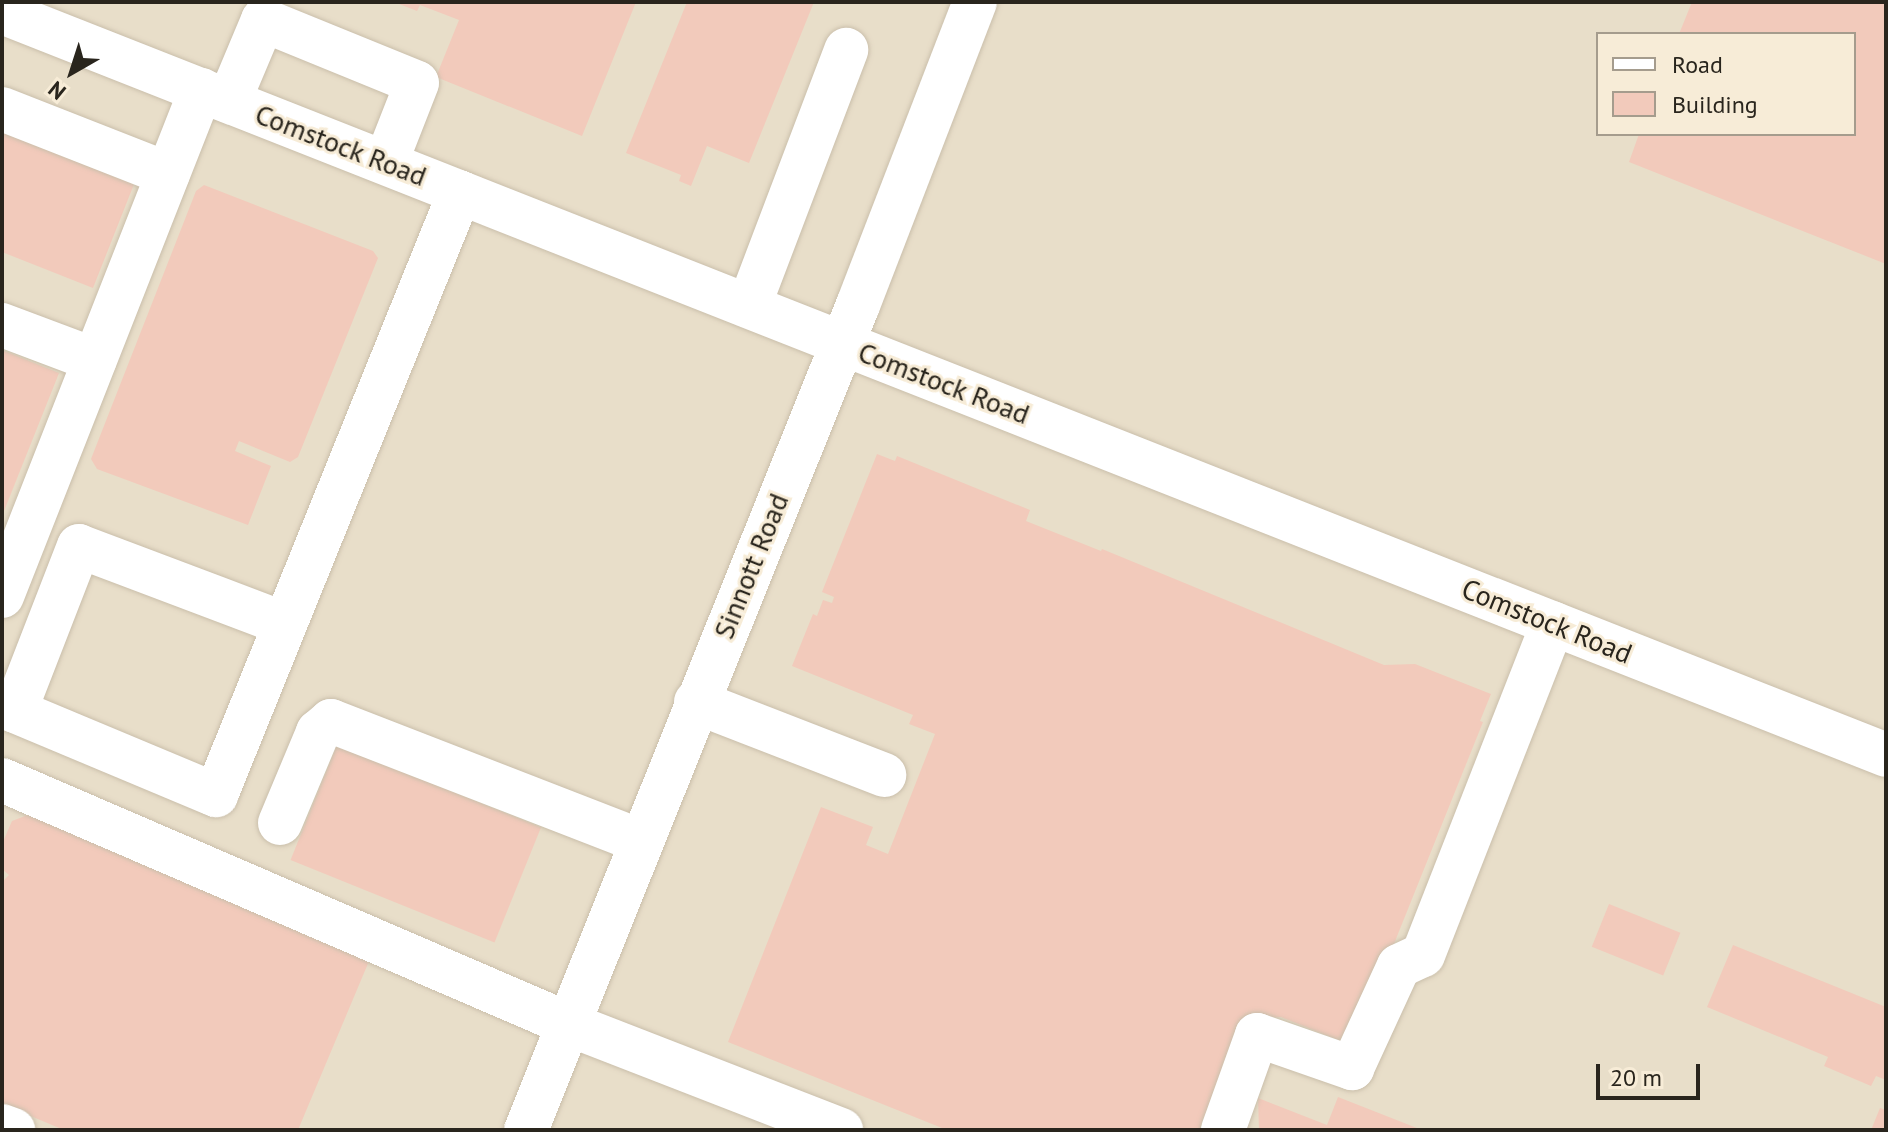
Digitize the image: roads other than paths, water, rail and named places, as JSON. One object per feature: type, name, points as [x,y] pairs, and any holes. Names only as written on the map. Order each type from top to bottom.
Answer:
[{"type":"street","name":"Sinnott Road","points":[[526,1130],[696,702],[843,344],[975,2]]},
{"type":"street","name":"Comstock Road","points":[[2,12],[55,16],[215,95],[1886,755]]},
{"type":"street","points":[[2,596],[168,174],[263,20],[417,83],[386,162]]},
{"type":"street","points":[[749,306],[846,50]]},
{"type":"street","points":[[2,109],[168,174]]},
{"type":"street","points":[[285,624],[79,546],[15,711],[216,795],[460,192]]},
{"type":"street","points":[[2,325],[95,360]]},
{"type":"street","points":[[1223,1130],[1257,1035],[1352,1068],[1399,966],[1423,955],[1553,624]]},
{"type":"street","points":[[696,702],[884,775]]},
{"type":"street","points":[[280,823],[318,732],[331,721],[640,841]]},
{"type":"street","points":[[2,780],[568,1024],[841,1130]]},
{"type":"street","points":[[2,1126],[13,1130]]}]
